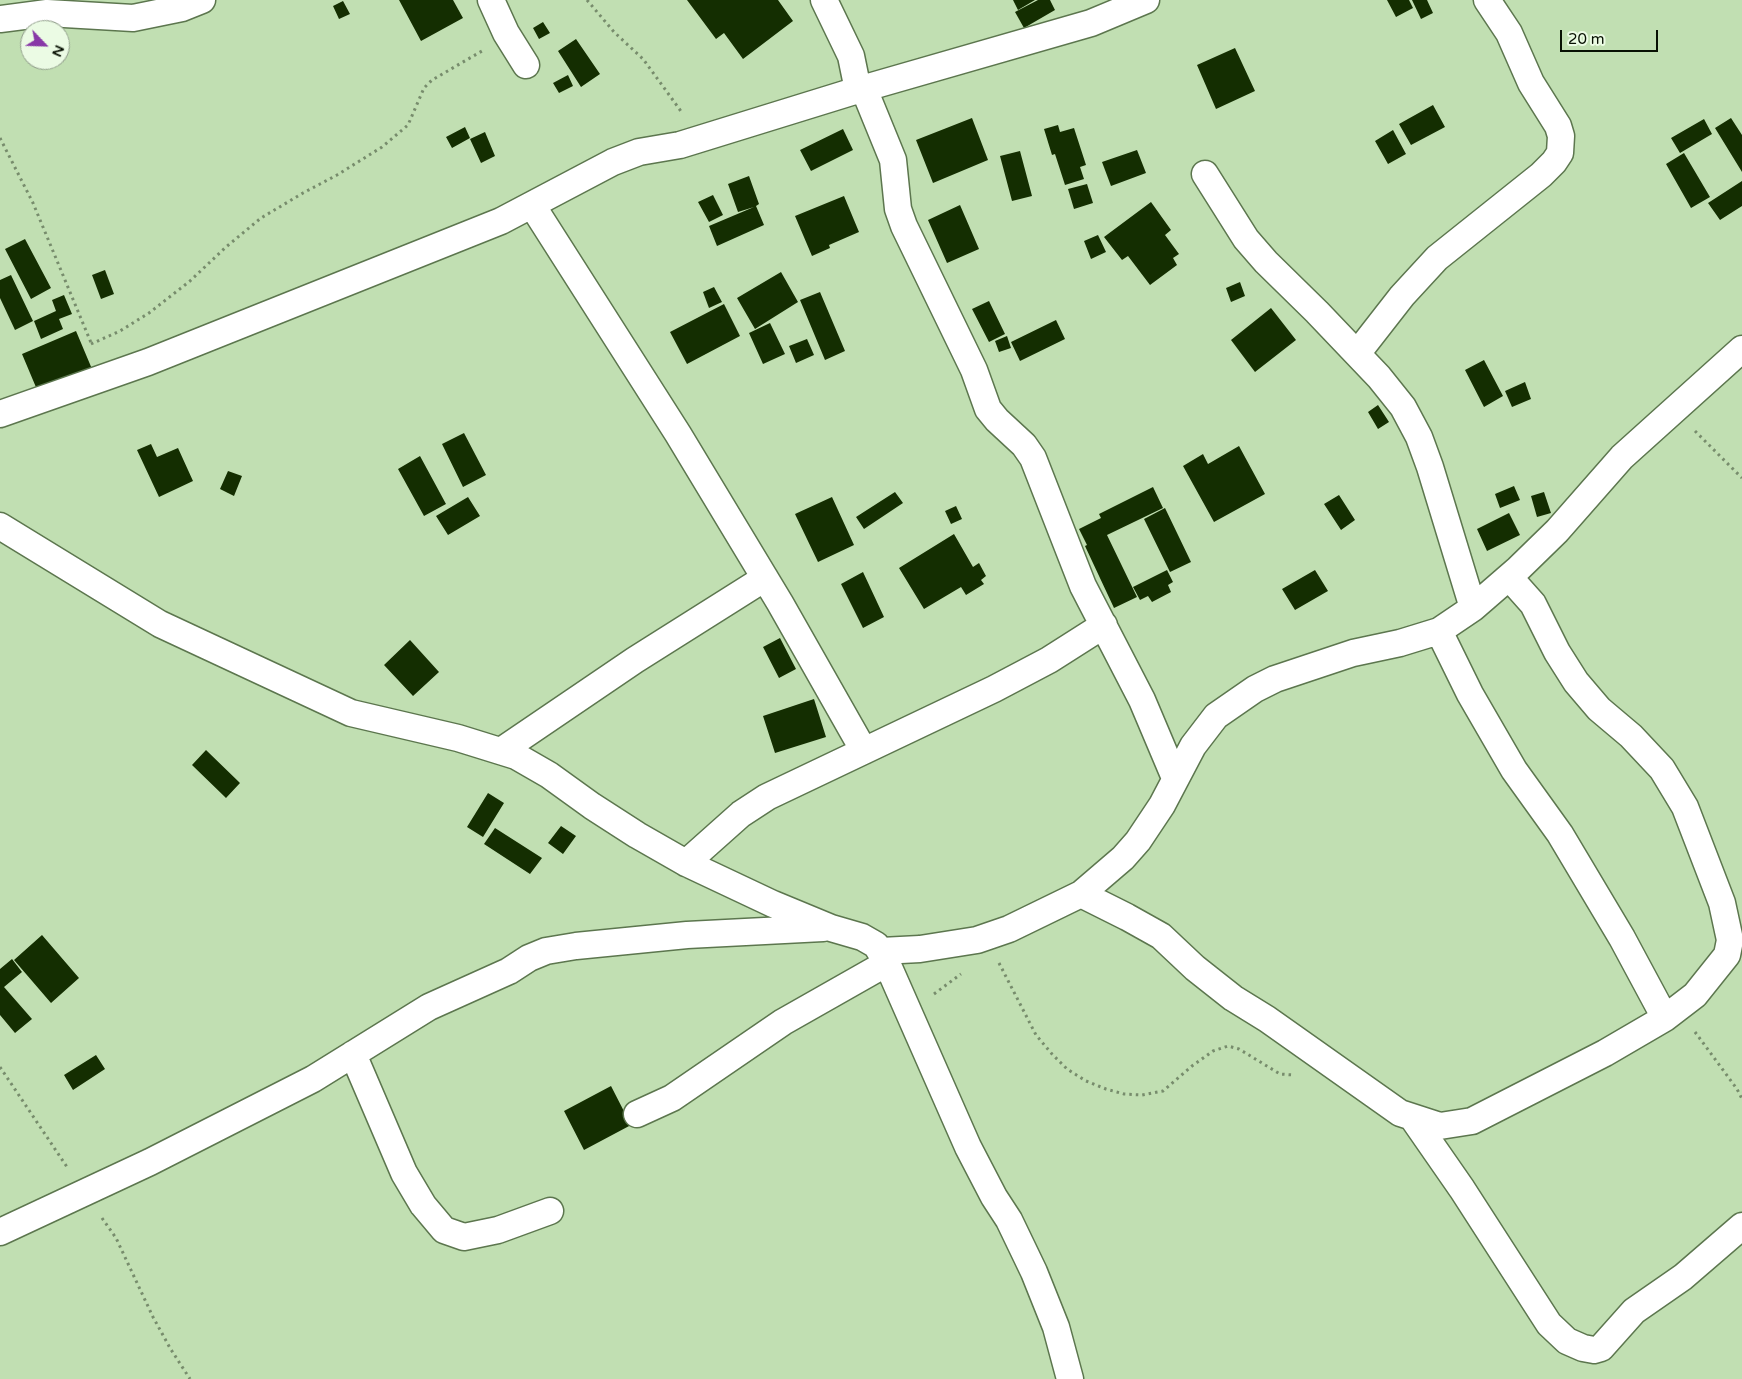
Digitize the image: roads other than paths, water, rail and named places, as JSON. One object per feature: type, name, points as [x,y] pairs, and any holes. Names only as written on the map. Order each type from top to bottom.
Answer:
[{"type":"street","points":[[0,18],[47,13],[133,18],[182,8],[202,0]]},
{"type":"street","points":[[491,0],[508,37],[526,65]]},
{"type":"street","points":[[824,0],[851,56],[861,90],[893,160],[898,209],[904,226],[974,370],[988,409],[1024,445],[1033,458],[1083,586],[1142,700],[1175,778]]},
{"type":"street","points":[[0,414],[148,362],[500,222],[612,162],[639,152],[680,144],[1091,23],[1146,0]]},
{"type":"street","points":[[1358,354],[1402,296],[1437,258],[1541,175],[1560,153],[1561,136],[1558,126],[1531,84],[1509,33],[1487,0]]},
{"type":"street","points":[[1205,174],[1246,239],[1266,262],[1358,354],[1402,407],[1419,437],[1441,501],[1473,608]]},
{"type":"street","points":[[532,205],[678,434],[765,578],[864,751]]},
{"type":"street","points":[[637,1114],[672,1098],[783,1022],[884,957],[981,939],[1009,929],[1080,894],[1123,858],[1138,841],[1162,805],[1192,746],[1216,716],[1255,689],[1275,678],[1353,653],[1439,632],[1473,608],[1509,577],[1557,530],[1622,457],[1742,349]]},
{"type":"street","points":[[0,526],[160,624],[351,714],[458,738],[516,756],[549,775],[592,806],[686,863],[773,904],[832,928],[870,940],[884,957],[968,1147],[1034,1272],[1056,1327],[1070,1379]]},
{"type":"street","points":[[1080,894],[1160,936],[1195,968],[1233,998],[1330,1062],[1400,1113],[1440,1126],[1472,1121],[1605,1053],[1671,1014],[1696,994],[1727,955],[1730,940],[1722,903],[1685,807],[1662,769],[1631,736],[1599,709],[1576,682],[1557,652],[1533,604],[1509,577]]},
{"type":"street","points":[[501,751],[635,660],[765,578]]},
{"type":"street","points":[[686,863],[742,814],[767,796],[994,689],[1049,660],[1104,625]]},
{"type":"street","points":[[1439,632],[1470,694],[1514,770],[1560,834],[1622,938],[1671,1014]]},
{"type":"street","points":[[0,1232],[150,1162],[313,1079],[429,1007],[509,971],[529,958],[546,951],[576,946],[687,935],[832,928]]},
{"type":"street","points":[[353,1054],[404,1173],[423,1205],[444,1230],[464,1236],[498,1230],[550,1211]]},
{"type":"street","points":[[1412,1117],[1462,1189],[1549,1324],[1567,1341],[1583,1348],[1594,1350],[1601,1348],[1634,1311],[1683,1277],[1742,1226]]}]
